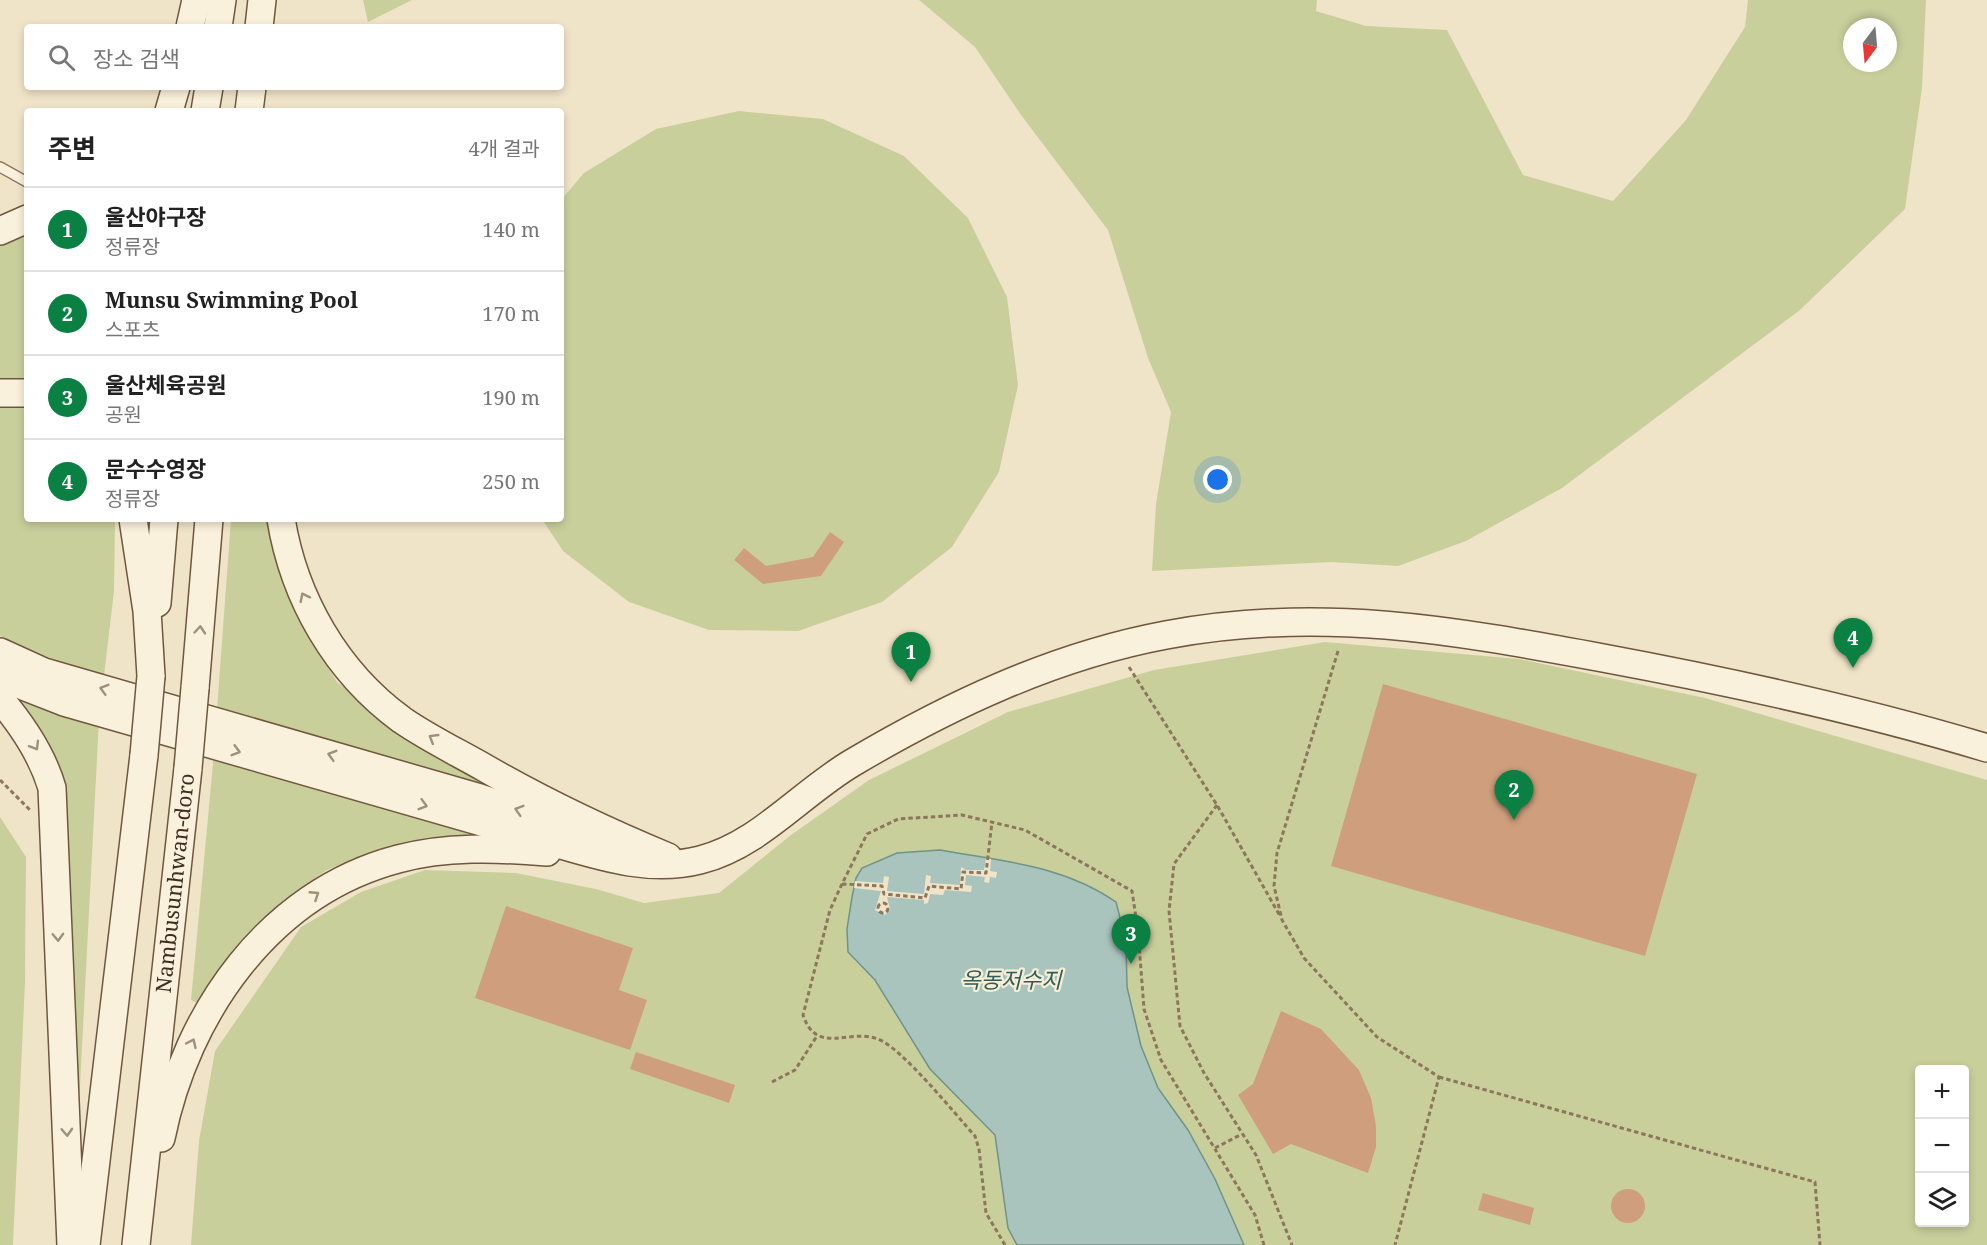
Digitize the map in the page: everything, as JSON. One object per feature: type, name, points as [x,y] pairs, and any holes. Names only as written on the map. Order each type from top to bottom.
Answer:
[{"type":"main road","points":[[191,24],[196,0]]},
{"type":"main road","points":[[218,24],[222,0]]},
{"type":"main road","points":[[259,24],[262,0]]},
{"type":"main road","points":[[270,24],[271,0]]},
{"type":"main road","points":[[170,108],[175,90]]},
{"type":"main road","points":[[206,108],[208,90]]},
{"type":"main road","points":[[249,108],[252,90]]},
{"type":"main road","points":[[267,108],[268,90]]},
{"type":"main road","points":[[0,231],[24,220]]},
{"type":"main road","points":[[0,393],[24,393]]},
{"type":"main road","points":[[133,522],[147,611],[151,676]]},
{"type":"main road","name":"Nambusunhwan-doro","points":[[104,1245],[164,522]]},
{"type":"main road","name":"Nambusunhwan-doro","points":[[136,1245],[188,768],[210,522]]},
{"type":"main road","points":[[281,522],[286,551],[299,589],[340,659],[367,690],[402,719],[510,782],[596,827],[684,860]]},
{"type":"main road","points":[[161,1138],[167,1110],[182,1065],[204,1018],[239,965],[279,923],[322,891],[345,878],[398,859],[453,850],[520,850],[662,865],[729,852],[756,835],[802,798],[852,764],[970,699],[1016,679],[1120,645],[1168,634],[1269,622],[1313,620],[1401,624],[1518,642],[1763,689],[1987,748]]},
{"type":"main road","points":[[0,652],[44,672],[480,798],[684,860]]},
{"type":"main road","points":[[0,677],[64,702],[625,862]]},
{"type":"main road","points":[[0,699],[16,718],[40,755],[52,788],[71,1245]]},
{"type":"main road","points":[[86,1245],[144,755]]},
{"type":"main road","points":[[152,1245],[188,768]]},
{"type":"lane","points":[[0,167],[24,180]]},
{"type":"path","points":[[1282,920],[1274,886],[1277,853],[1338,651]]},
{"type":"path","points":[[1129,667],[1217,805],[1304,958],[1377,1036],[1439,1077],[1815,1182],[1820,1245]]},
{"type":"path","points":[[1217,805],[1174,864],[1169,911],[1180,1026],[1204,1073],[1256,1155],[1292,1245]]},
{"type":"path","points":[[1005,1245],[986,1213],[979,1149],[975,1136],[968,1128],[893,1048],[868,1037],[817,1036],[808,1031],[803,1015],[830,910],[842,884],[867,834],[898,819],[962,815],[1025,830],[1132,891],[1138,931],[1144,1009],[1161,1060],[1255,1215],[1264,1245]]},
{"type":"path","points":[[884,894],[925,898],[929,886],[963,888],[963,872],[985,874],[992,822]]},
{"type":"path","points":[[842,884],[882,886],[883,903]]},
{"type":"path","points":[[772,1082],[795,1070],[817,1036]]},
{"type":"path","points":[[1395,1245],[1439,1077]]},
{"type":"path","points":[[1214,1148],[1242,1134]]},
{"type":"green space","points":[[363,0],[412,0],[368,22]]},
{"type":"green space","points":[[919,0],[1317,0],[1316,11],[1366,26],[1447,30],[1523,175],[1613,201],[1686,120],[1745,27],[1748,0],[1926,0],[1922,88],[1905,209],[1800,310],[1562,488],[1466,541],[1398,566],[1331,562],[1152,571],[1156,504],[1171,412],[1148,358],[1108,230],[1021,115],[975,47]]},
{"type":"green space","points":[[739,111],[823,119],[904,156],[968,218],[1007,297],[1018,385],[999,472],[952,547],[882,602],[798,631],[709,630],[629,602],[563,551],[544,522],[564,522],[564,196],[584,173],[656,129]]},
{"type":"green space","points":[[24,232],[24,383],[0,381],[0,242]]},
{"type":"green space","points":[[0,405],[24,406],[24,522],[115,522],[114,591],[104,676],[55,660],[0,636]]},
{"type":"green space","points":[[231,522],[273,522],[297,616],[337,682],[414,739],[486,779],[484,786],[217,709]]},
{"type":"green space","points":[[1325,642],[1519,659],[1705,698],[1987,780],[1987,1245],[191,1245],[199,1141],[215,1051],[301,927],[361,892],[425,870],[516,873],[596,889],[644,903],[719,893],[791,835],[869,780],[1008,712],[1154,670]]},
{"type":"green space","points":[[13,692],[99,720],[79,1105],[42,735]]},
{"type":"green space","points":[[214,753],[468,829],[465,840],[391,845],[327,870],[281,903],[197,1003],[191,1000]]},
{"type":"green space","points":[[0,817],[26,857],[25,982],[13,1245],[0,1245]]},
{"type":"water","name":"옥동저수지","points":[[940,850],[1053,872],[1096,890],[1116,902],[1126,941],[1127,987],[1141,1046],[1158,1088],[1188,1130],[1215,1179],[1244,1245],[1017,1245],[1008,1228],[995,1135],[930,1069],[875,980],[848,952],[847,929],[852,897],[856,878],[862,868],[897,853]]},
{"type":"pier","points":[[986,858],[991,859],[990,871],[997,872],[996,878],[990,877],[989,883],[984,882],[985,877],[966,875],[965,885],[972,886],[971,892],[945,890],[943,895],[930,894],[928,903],[924,904],[924,900],[887,897],[890,909],[885,915],[875,910],[881,891],[854,888],[855,881],[883,883],[884,876],[889,877],[887,891],[924,894],[926,875],[931,876],[930,883],[960,885],[961,867],[966,870],[984,870]]},
{"type":"building","points":[[830,532],[844,542],[821,576],[763,584],[734,560],[744,548],[766,566],[813,557]]},
{"type":"building","points":[[1383,684],[1697,774],[1645,956],[1331,866]]},
{"type":"building","points":[[506,906],[633,948],[619,990],[647,1000],[630,1050],[475,998]]},
{"type":"building","points":[[1281,1011],[1321,1029],[1359,1070],[1371,1098],[1376,1126],[1376,1147],[1368,1173],[1291,1144],[1273,1154],[1238,1095],[1253,1084]]},
{"type":"building","points":[[636,1052],[735,1085],[729,1103],[630,1069]]},
{"type":"building","points":[[1628,1189],[1640,1194],[1645,1206],[1640,1218],[1628,1223],[1616,1218],[1611,1206],[1616,1194]]},
{"type":"building","points":[[1483,1193],[1534,1208],[1530,1225],[1478,1210]]},
{"type":"place","name":"문수수영장","points":[[1853,668]]},
{"type":"place","name":"울산야구장","points":[[911,682]]},
{"type":"place","name":"Munsu Swimming Pool","points":[[1514,820]]},
{"type":"place","name":"울산체육공원","points":[[1131,964]]}]
